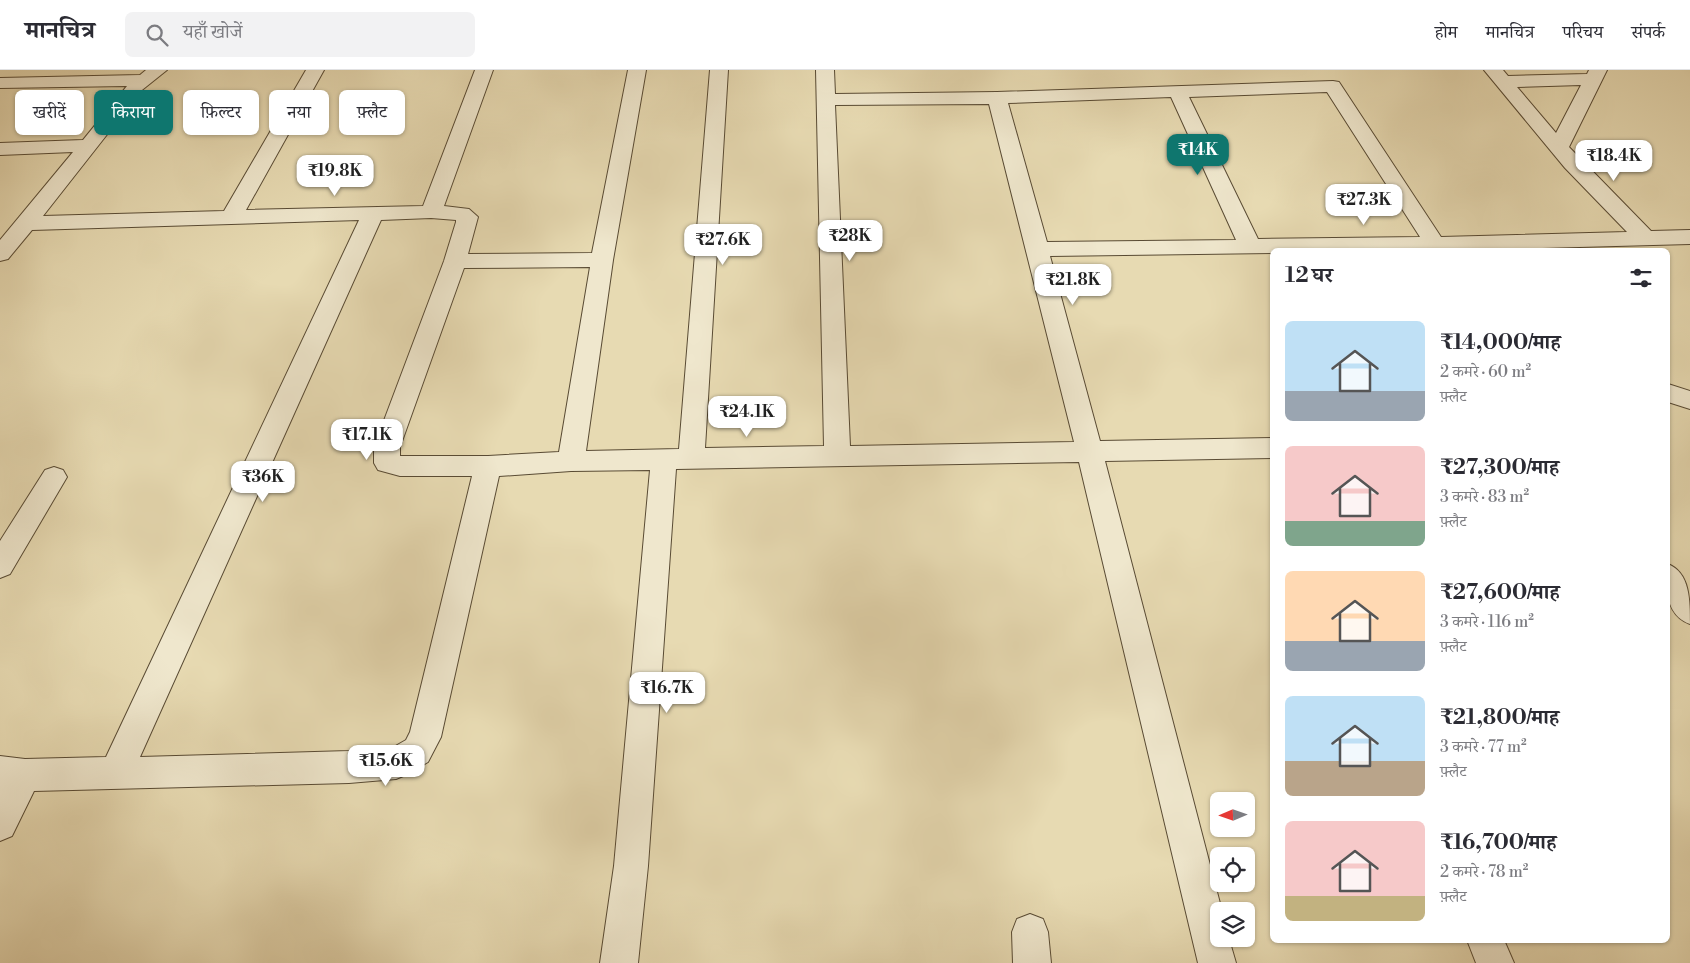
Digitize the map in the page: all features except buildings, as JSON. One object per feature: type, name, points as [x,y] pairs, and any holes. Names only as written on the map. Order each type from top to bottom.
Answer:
[{"type":"street","points":[[232,218],[315,70]]},
{"type":"street","points":[[431,212],[484,70]]},
{"type":"street","points":[[571,461],[602,260],[638,70]]},
{"type":"street","points":[[619,963],[678,459],[719,70]]},
{"type":"street","points":[[825,70],[837,456]]},
{"type":"street","points":[[0,83],[151,75]]},
{"type":"street","points":[[0,254],[90,146],[136,86],[151,75]]},
{"type":"street","points":[[1498,76],[1595,75],[1559,146]]},
{"type":"street","points":[[1498,76],[1559,146],[1572,164],[1645,238]]},
{"type":"street","points":[[827,100],[997,98],[1333,86],[1435,244]]},
{"type":"street","points":[[1177,91],[1250,246]]},
{"type":"street","points":[[997,98],[1090,452],[1217,963]]},
{"type":"street","points":[[0,149],[90,146]]},
{"type":"street","points":[[27,223],[431,212],[467,216],[467,222],[455,261],[387,447],[387,463],[400,466],[488,466],[571,461],[1270,448]]},
{"type":"street","points":[[115,774],[373,214]]},
{"type":"street","points":[[1038,249],[1250,246],[1291,248],[1690,237]]},
{"type":"street","points":[[455,261],[602,260]]},
{"type":"street","points":[[1670,394],[1690,400]]},
{"type":"street","points":[[0,824],[13,774],[115,774],[349,767],[396,763],[417,751],[425,737],[488,466]]},
{"type":"street","points":[[0,566],[54,477]]},
{"type":"street","points":[[1670,579],[1690,611]]},
{"type":"street","points":[[1486,943],[1495,963]]}]
